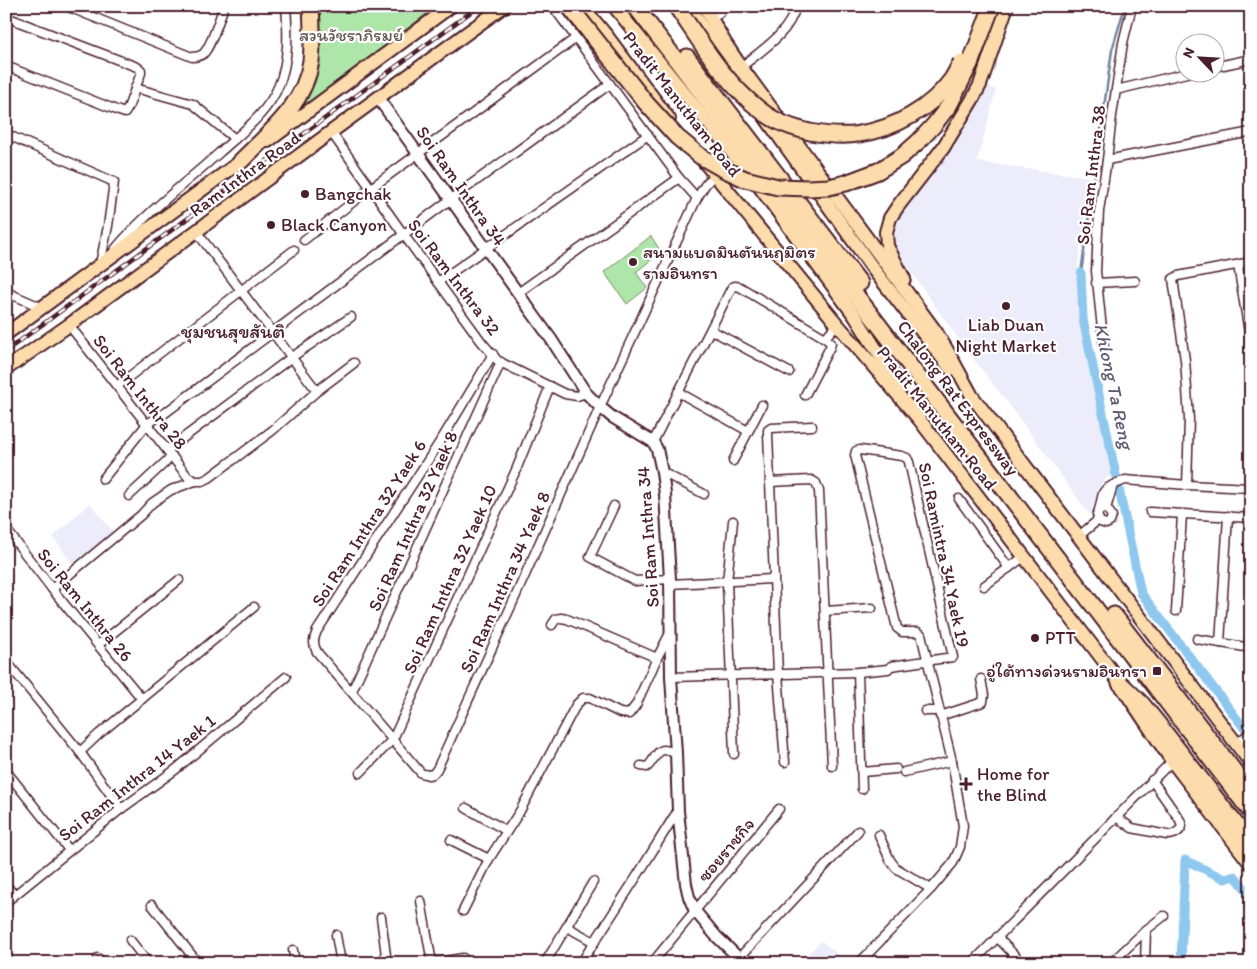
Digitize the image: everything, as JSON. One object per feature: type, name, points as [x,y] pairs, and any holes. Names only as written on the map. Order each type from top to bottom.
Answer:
[{"type":"highway","points":[[241,161],[282,120],[296,102],[306,81],[311,62],[311,6]]},
{"type":"highway","name":"Chalong Rat Expressway","points":[[635,6],[1251,812]]},
{"type":"highway","name":"Chalong Rat Expressway","points":[[648,6],[999,466],[1251,792]]},
{"type":"highway","points":[[676,6],[727,78],[742,95],[760,110],[779,122],[802,130],[824,135],[842,136],[860,134],[894,124],[908,118],[930,102],[952,79],[964,58],[984,6]]},
{"type":"highway","points":[[562,7],[677,137],[700,156],[745,179],[778,187],[809,188],[828,187],[846,183],[878,172],[902,156],[919,141],[950,104],[1001,8]]},
{"type":"highway","points":[[1120,683],[1142,704],[1251,844]]},
{"type":"main road","name":"Ram Inthra Road","points":[[6,334],[101,266],[451,6]]},
{"type":"main road","name":"Ram Inthra Road","points":[[6,369],[69,325],[504,6]]},
{"type":"main road","name":"Pradit Manutham Road","points":[[582,6],[606,34],[714,175],[836,324],[919,419],[1120,683],[1172,761],[1251,864]]},
{"type":"main road","points":[[596,6],[606,34]]},
{"type":"main road","points":[[614,6],[759,186],[855,316],[919,419]]},
{"type":"main road","points":[[689,6],[710,39],[874,270],[1079,536],[1244,737],[1251,763]]},
{"type":"main road","points":[[704,6],[710,19],[741,67],[936,332]]},
{"type":"main road","points":[[972,396],[893,258],[887,246],[886,232],[890,218],[944,148],[980,85],[1001,8]]},
{"type":"street","points":[[66,6],[192,57],[197,57],[207,50],[224,6]]},
{"type":"street","points":[[101,266],[137,226],[255,121],[273,98],[280,84],[286,64],[288,37],[286,6]]},
{"type":"street","points":[[710,19],[726,6]]},
{"type":"street","points":[[741,67],[779,36],[792,17],[796,6]]},
{"type":"street","name":"Soi Ram Inthra 38","points":[[1104,348],[1096,283],[1099,211],[1123,43],[1132,6]]},
{"type":"street","points":[[562,7],[576,38],[697,198]]},
{"type":"street","points":[[6,18],[137,68],[141,70],[141,73],[125,112],[6,66]]},
{"type":"street","points":[[304,240],[371,188],[576,38]]},
{"type":"street","points":[[1224,65],[1251,59]]},
{"type":"street","points":[[1116,90],[1174,76]]},
{"type":"street","points":[[103,479],[147,424],[165,413],[272,331],[610,84]]},
{"type":"street","points":[[135,88],[193,104],[235,139]]},
{"type":"street","name":"Soi Ram Inthra 34","points":[[378,98],[551,338],[586,393],[612,417],[653,442],[657,449],[662,472],[668,528],[671,677],[678,811],[686,884],[689,897],[704,923],[741,961]]},
{"type":"street","name":"Soi Ram Inthra 32","points":[[331,132],[438,282],[493,354],[501,362],[565,394],[577,396],[586,393]]},
{"type":"street","points":[[1107,160],[1251,132]]},
{"type":"street","points":[[6,134],[114,182],[101,266]]},
{"type":"street","points":[[438,282],[648,135]]},
{"type":"street","name":"Soi Ram Inthra 34 Yaek 8","points":[[393,739],[421,773],[433,774],[437,769],[600,407],[697,198],[714,175]]},
{"type":"street","points":[[518,293],[680,178]]},
{"type":"street","points":[[196,231],[317,390]]},
{"type":"street","points":[[118,386],[294,250]]},
{"type":"street","points":[[1187,485],[1189,419],[1185,360],[1173,279],[1178,276],[1251,262]]},
{"type":"street","points":[[1238,265],[1251,345]]},
{"type":"street","points":[[1096,283],[1135,281]]},
{"type":"street","points":[[653,442],[730,290],[735,286],[738,286],[831,343],[805,396]]},
{"type":"street","points":[[6,292],[43,308]]},
{"type":"street","points":[[129,496],[169,453],[236,398],[351,316]]},
{"type":"street","points":[[825,338],[836,324]]},
{"type":"street","name":"Soi Ram Inthra 28","points":[[69,325],[191,479]]},
{"type":"street","points":[[711,330],[789,372]]},
{"type":"street","name":"Soi Ram Inthra 32 Yaek 6","points":[[352,691],[317,652],[313,639],[493,354]]},
{"type":"street","name":"Soi Ram Inthra 32 Yaek 8","points":[[352,691],[501,362]]},
{"type":"street","points":[[52,589],[158,498],[191,479],[202,482],[209,478],[265,435],[317,390],[354,363]]},
{"type":"street","name":"Soi Ram Inthra 32 Yaek 10","points":[[360,773],[393,739],[500,506],[550,386]]},
{"type":"street","points":[[678,392],[748,431]]},
{"type":"street","points":[[733,461],[762,405]]},
{"type":"street","points":[[785,762],[778,674],[768,430],[771,428],[812,426]]},
{"type":"street","name":"Soi Ramintra 34 Yaek 19","points":[[856,451],[902,456],[907,458],[909,462],[953,657],[928,661],[921,633],[904,633],[897,628],[855,455],[856,451]]},
{"type":"street","points":[[662,472],[704,494]]},
{"type":"street","points":[[770,482],[811,480],[816,483],[819,491],[832,766]]},
{"type":"street","points":[[1103,509],[1112,516],[1108,524],[1103,524],[1098,520],[1097,515],[1103,509],[1109,487],[1125,480],[1251,488]]},
{"type":"street","points":[[959,499],[1009,568]]},
{"type":"street","points":[[614,506],[590,557],[635,581],[727,582],[774,579]]},
{"type":"street","points":[[1150,512],[1251,518]]},
{"type":"street","points":[[1176,611],[1182,515]]},
{"type":"street","points":[[1220,643],[1228,516]]},
{"type":"street","points":[[1079,536],[1098,520]]},
{"type":"street","points":[[733,521],[727,582],[734,754]]},
{"type":"street","name":"Soi Ram Inthra 26","points":[[6,529],[52,589],[142,699]]},
{"type":"street","points":[[984,586],[1025,556]]},
{"type":"street","points":[[98,645],[179,580]]},
{"type":"street","points":[[80,752],[99,734],[254,607]]},
{"type":"street","points":[[825,610],[872,608]]},
{"type":"street","points":[[552,625],[556,619],[566,619],[657,658]]},
{"type":"street","points":[[463,911],[489,859],[520,812],[576,705],[582,698],[590,698],[620,713],[628,714],[636,706],[670,633]]},
{"type":"street","points":[[1197,639],[1251,648]]},
{"type":"street","points":[[6,661],[80,752],[121,809]]},
{"type":"street","points":[[671,677],[858,672],[928,661],[952,761],[963,826],[960,847],[953,863],[932,889],[859,963]]},
{"type":"street","points":[[858,672],[862,789]]},
{"type":"street","name":"Soi Ram Inthra 14 Yaek 1","points":[[6,902],[121,809],[175,770],[286,677]]},
{"type":"street","points":[[925,711],[940,714],[983,702],[984,695],[981,679]]},
{"type":"street","points":[[352,691],[393,739]]},
{"type":"street","points":[[642,766],[647,768],[658,753],[664,750],[676,753]]},
{"type":"street","points":[[862,772],[900,770],[952,761]]},
{"type":"street","points":[[972,963],[1172,761]]},
{"type":"street","points":[[6,771],[69,850]]},
{"type":"street","points":[[1116,816],[1132,828],[1167,835],[1178,833],[1181,830],[1180,820],[1152,780]]},
{"type":"street","points":[[466,808],[507,830]]},
{"type":"street","name":"ซอยราชกิจ","points":[[652,963],[780,809]]},
{"type":"street","points":[[581,963],[678,811]]},
{"type":"street","points":[[741,961],[858,831]]},
{"type":"street","points":[[879,835],[890,860],[896,868],[932,889]]},
{"type":"street","points":[[451,840],[489,859]]},
{"type":"street","points":[[545,963],[593,882]]},
{"type":"street","points":[[6,885],[14,895]]},
{"type":"street","points":[[421,901],[433,963],[463,958]]},
{"type":"street","points":[[152,904],[198,963]]},
{"type":"street","points":[[1110,963],[1164,916]]},
{"type":"street","points":[[381,917],[387,963]]},
{"type":"street","points":[[567,927],[594,942]]},
{"type":"street","points":[[1145,963],[1146,930]]},
{"type":"street","points":[[336,934],[341,963]]},
{"type":"street","points":[[996,937],[1022,963]]},
{"type":"street","points":[[130,940],[148,963]]},
{"type":"street","points":[[293,950],[295,963]]},
{"type":"shaded area","name":"Liab Duan Night Market","points":[[988,86],[996,90],[977,162],[1089,177],[1078,263],[1077,294],[1079,317],[1090,364],[1111,476],[1101,484],[1090,515],[968,352],[893,247],[890,234],[894,222],[945,155]]},
{"type":"shaded area","points":[[90,503],[114,533],[74,566],[53,537]]},
{"type":"shaded area","points":[[821,941],[849,963],[798,963]]},
{"type":"green space","name":"สวนวัชราภิรมย์","points":[[320,6],[436,6],[292,120],[311,85],[319,57],[321,40]]},
{"type":"green space","name":"สนามแบดมินตันนฤมิตร รามอินทรา","points":[[651,236],[661,252],[636,272],[647,288],[627,304],[604,272]]},
{"type":"waterway","name":"Khlong Ta Reng","points":[[1081,273],[1112,50],[1125,6]]},
{"type":"waterway","name":"Khlong Ta Reng","points":[[1081,273],[1083,319],[1141,593],[1251,737]]},
{"type":"waterway","points":[[1181,963],[1185,860],[1225,879],[1235,876],[1251,896]]},
{"type":"railway","points":[[6,351],[479,6]]},
{"type":"place","name":"Bangchak","points":[[305,194]]},
{"type":"place","name":"Black Canyon","points":[[271,225]]},
{"type":"place","name":"สนามแบดมินตันนฤมิตร รามอินทรา","points":[[633,262]]},
{"type":"place","name":"Liab Duan Night Market","points":[[1006,306]]},
{"type":"place","name":"PTT","points":[[1035,638]]},
{"type":"place","name":"อู่ใต้ทางด่วนรามอินทรา","points":[[1157,671]]},
{"type":"place","name":"Home for the Blind","points":[[966,784]]},
{"type":"district","name":"ชุมชนสุขสันติ","points":[[233,331]]}]
